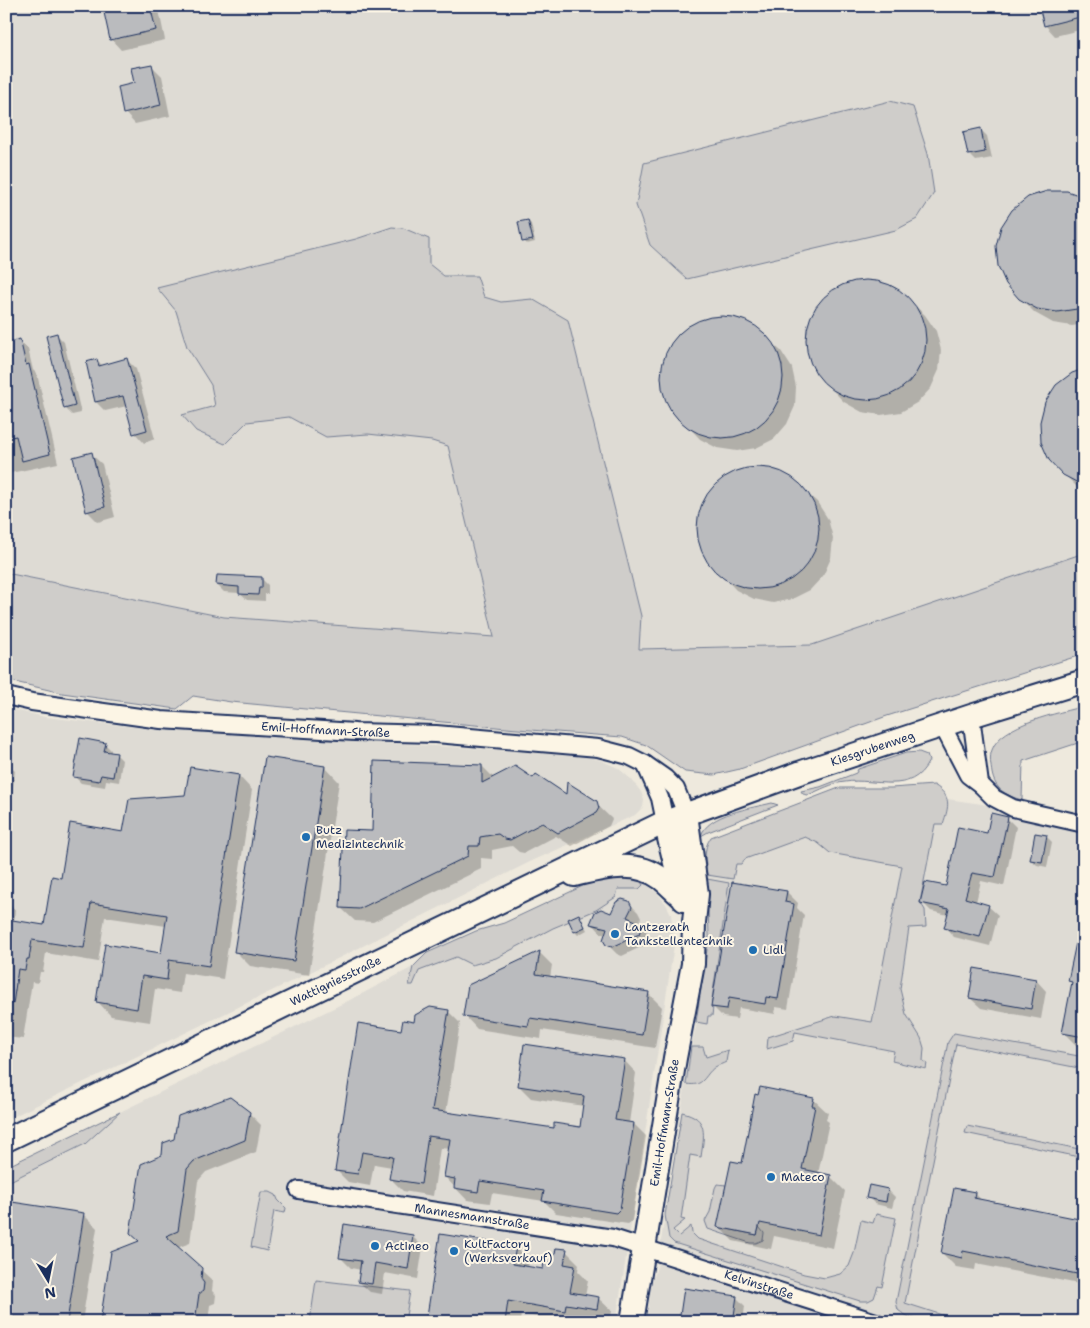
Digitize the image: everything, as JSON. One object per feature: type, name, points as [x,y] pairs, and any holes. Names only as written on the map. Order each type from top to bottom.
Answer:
[{"type":"main road","name":"Kiesgrubenweg","points":[[665,822],[799,773],[942,725],[1084,681]]},
{"type":"main road","name":"Emil-Hoffmann-Straße","points":[[632,1322],[693,964],[697,894],[686,814]]},
{"type":"main road","name":"Emil-Hoffmann-Straße","points":[[665,822],[682,898],[694,922]]},
{"type":"main road","name":"Wattigniesstraße","points":[[6,1140],[665,822]]},
{"type":"main road","points":[[530,888],[619,866],[640,868],[661,879],[682,898]]},
{"type":"street","name":"Emil-Hoffmann-Straße","points":[[6,696],[32,702],[170,720],[355,732],[436,734],[598,748],[629,756],[645,764],[665,778],[676,789],[686,814]]},
{"type":"street","points":[[971,716],[980,784]]},
{"type":"street","points":[[942,725],[968,776],[980,784],[994,798],[1013,808],[1084,824]]},
{"type":"street","name":"Emil-Hoffmann-Straße","points":[[645,764],[660,798],[665,822]]},
{"type":"street","name":"Mannesmannstraße","points":[[298,1190],[613,1238],[644,1247]]},
{"type":"street","name":"Kelvinstraße","points":[[644,1247],[876,1322]]},
{"type":"shaded area","points":[[6,6],[1084,6],[1084,573],[812,645],[638,649],[224,617],[6,573]]},
{"type":"shaded area","points":[[890,101],[913,107],[928,154],[934,193],[917,219],[896,230],[687,279],[650,245],[636,205],[644,163]]},
{"type":"shaded area","points":[[392,227],[403,228],[429,239],[429,264],[444,276],[477,276],[484,297],[501,302],[532,299],[568,320],[641,616],[639,649],[812,645],[1084,553],[1084,654],[887,716],[740,769],[714,775],[685,772],[646,745],[622,737],[231,702],[193,696],[177,709],[62,693],[6,680],[6,573],[224,617],[494,637],[448,446],[432,441],[368,434],[326,437],[289,417],[247,422],[225,444],[196,431],[182,415],[215,406],[211,385],[187,347],[176,311],[157,288],[356,239]]},
{"type":"shaded area","points":[[1084,706],[1084,741],[1023,761],[1022,800],[1007,794],[999,788],[992,773],[991,762],[991,753],[997,741],[1018,726]]},
{"type":"shaded area","points":[[6,708],[45,717],[153,729],[587,757],[600,760],[618,768],[632,780],[641,792],[644,800],[643,807],[635,815],[534,860],[327,964],[6,1120]]},
{"type":"shaded area","points":[[919,752],[927,755],[929,761],[921,772],[912,779],[891,783],[845,782],[831,785],[808,795],[803,794],[801,791],[820,787],[856,773],[858,769],[906,753]]},
{"type":"shaded area","points":[[934,785],[944,793],[948,807],[943,824],[935,824],[920,902],[925,910],[926,927],[909,928],[900,989],[906,1014],[921,1038],[924,1048],[923,1061],[927,1063],[926,1069],[892,1061],[894,1051],[795,1032],[793,1041],[767,1049],[768,1037],[835,1016],[872,1022],[902,866],[830,853],[818,843],[805,837],[745,859],[741,864],[736,864],[733,879],[707,875],[706,846],[711,837],[839,788],[891,788]]},
{"type":"shaded area","points":[[923,799],[947,799],[982,804],[1014,815],[1084,831],[1084,1322],[646,1322],[652,1282],[657,1267],[691,1047],[697,1022],[709,936],[709,900],[705,849],[709,839],[711,837]]},
{"type":"shaded area","points":[[772,803],[778,805],[701,836],[705,828],[721,817]]},
{"type":"shaded area","points":[[604,876],[638,877],[643,885],[639,889],[618,889],[616,897],[596,910],[553,928],[496,958],[472,965],[456,957],[419,971],[413,985],[409,985],[413,967],[427,953],[476,931],[504,923]]},
{"type":"shaded area","points":[[632,879],[645,883],[666,904],[671,914],[674,945],[616,1322],[6,1322],[6,1183],[85,1144],[120,1112],[348,1001],[413,967]]},
{"type":"shaded area","points":[[707,879],[729,883],[711,1006],[713,1007],[712,1016],[708,1016],[707,1024],[696,1022],[709,936]]},
{"type":"shaded area","points":[[954,1033],[1084,1057],[1084,1069],[956,1044],[905,1303],[964,1322],[929,1322],[905,1315],[898,1310],[896,1302],[948,1042]]},
{"type":"shaded area","points":[[691,1047],[703,1047],[706,1057],[728,1050],[726,1062],[711,1070],[697,1084],[686,1084]]},
{"type":"shaded area","points":[[120,1112],[85,1144],[6,1183],[6,1167]]},
{"type":"shaded area","points":[[682,1112],[697,1118],[701,1123],[703,1142],[701,1157],[690,1155],[681,1219],[685,1220],[673,1230],[679,1236],[691,1226],[692,1233],[698,1239],[804,1274],[825,1278],[840,1274],[849,1266],[854,1253],[861,1220],[873,1223],[876,1214],[896,1218],[882,1287],[878,1286],[874,1298],[868,1301],[860,1301],[674,1243],[669,1238],[665,1215]]},
{"type":"shaded area","points":[[967,1126],[1084,1150],[1084,1158],[965,1133]]},
{"type":"shaded area","points":[[717,1184],[726,1185],[718,1227],[757,1235],[759,1227],[764,1233],[763,1240],[750,1243],[708,1229],[705,1221],[710,1212]]},
{"type":"shaded area","points":[[261,1192],[270,1192],[276,1195],[286,1208],[285,1213],[274,1211],[267,1251],[251,1247]]},
{"type":"shaded area","points":[[316,1280],[410,1291],[405,1322],[310,1322]]},
{"type":"building","points":[[112,6],[150,6],[156,30],[110,40],[103,8]]},
{"type":"building","points":[[1039,6],[1084,6],[1084,16],[1044,26]]},
{"type":"building","points":[[152,64],[161,105],[123,114],[118,87],[134,83],[131,68]]},
{"type":"building","points":[[981,128],[985,152],[968,155],[963,132]]},
{"type":"building","points":[[1047,191],[1067,191],[1084,197],[1084,305],[1077,309],[1057,312],[1037,309],[1019,299],[1006,284],[998,266],[996,246],[1001,227],[1012,210],[1028,197]]},
{"type":"building","points":[[528,220],[533,240],[522,242],[518,222]]},
{"type":"building","points":[[866,280],[889,284],[909,297],[922,317],[926,340],[922,363],[909,383],[889,396],[866,400],[843,396],[823,383],[810,363],[806,340],[810,317],[823,297],[843,284]]},
{"type":"building","points":[[722,316],[745,321],[765,334],[778,354],[783,377],[778,400],[765,420],[745,433],[722,438],[699,433],[679,420],[666,400],[661,377],[666,354],[679,334],[699,321]]},
{"type":"building","points":[[57,333],[75,406],[64,409],[46,336]]},
{"type":"building","points":[[20,339],[26,365],[29,364],[50,454],[22,461],[16,436],[6,438],[6,343]]},
{"type":"building","points":[[127,358],[147,430],[133,434],[123,396],[95,402],[86,362],[97,359],[99,366]]},
{"type":"building","points":[[1084,369],[1084,486],[1063,475],[1049,460],[1041,442],[1040,422],[1045,402],[1056,385],[1072,373]]},
{"type":"building","points":[[92,452],[105,507],[86,512],[73,457]]},
{"type":"building","points":[[758,467],[781,472],[801,485],[814,505],[819,528],[814,551],[801,571],[781,584],[758,589],[735,584],[715,571],[702,551],[697,528],[702,505],[715,485],[735,472]]},
{"type":"building","points":[[217,575],[262,577],[262,588],[259,588],[258,595],[239,594],[239,587],[216,585]]},
{"type":"building","points":[[80,738],[106,743],[104,751],[117,753],[113,777],[101,775],[99,781],[73,777]]},
{"type":"building","points":[[265,757],[325,766],[294,961],[234,952]]},
{"type":"building","points":[[374,761],[482,765],[482,783],[515,766],[533,778],[536,774],[566,794],[567,782],[597,801],[599,808],[596,813],[558,833],[542,823],[510,840],[498,834],[480,837],[479,846],[469,846],[468,856],[359,909],[340,908],[344,830],[372,831]]},
{"type":"building","points":[[190,767],[239,775],[209,966],[169,960],[167,980],[142,976],[137,1009],[96,1002],[105,944],[161,953],[167,915],[91,903],[84,948],[32,940],[25,970],[18,969],[13,1004],[6,1003],[6,919],[44,925],[52,876],[61,878],[70,823],[123,832],[129,799],[185,795]]},
{"type":"building","points":[[991,813],[1008,817],[995,877],[972,873],[965,898],[989,905],[980,937],[944,928],[949,909],[920,903],[925,882],[946,886],[958,827],[987,833]]},
{"type":"building","points":[[1035,833],[1047,835],[1042,862],[1030,860]]},
{"type":"building","name":"Lidl","points":[[732,882],[787,891],[785,902],[794,904],[778,999],[766,997],[765,1004],[729,998],[727,1009],[711,1007]]},
{"type":"building","points":[[622,899],[629,901],[632,907],[627,917],[638,922],[641,928],[639,934],[612,947],[606,945],[603,940],[607,928],[590,924],[595,912],[601,909],[611,913],[616,902]]},
{"type":"building","points":[[579,914],[585,927],[574,932],[568,919]]},
{"type":"building","points":[[1078,933],[1084,933],[1084,1037],[1062,1033],[1072,982],[1068,981]]},
{"type":"building","points":[[540,951],[536,974],[649,992],[642,1035],[530,1018],[528,1026],[463,1016],[468,985]]},
{"type":"building","points":[[974,968],[1036,979],[1031,1009],[969,998]]},
{"type":"building","points":[[430,1007],[449,1010],[432,1110],[554,1128],[554,1123],[580,1127],[584,1096],[518,1086],[524,1044],[625,1059],[615,1120],[634,1123],[620,1209],[616,1213],[542,1201],[544,1191],[480,1181],[478,1192],[454,1188],[455,1179],[444,1177],[450,1139],[428,1136],[421,1184],[389,1179],[393,1157],[362,1152],[358,1174],[335,1171],[358,1023],[401,1030],[403,1020],[414,1022],[415,1015]]},
{"type":"building","points":[[760,1087],[814,1098],[812,1106],[815,1106],[802,1169],[831,1175],[819,1235],[760,1223],[757,1235],[717,1227],[731,1161],[742,1163],[755,1094],[758,1095]]},
{"type":"building","points":[[230,1097],[250,1112],[245,1140],[194,1161],[187,1169],[178,1231],[166,1236],[202,1268],[203,1291],[199,1294],[195,1322],[100,1322],[111,1252],[139,1241],[130,1233],[141,1164],[162,1155],[163,1143],[174,1139],[178,1116]]},
{"type":"building","points":[[869,1185],[888,1189],[886,1202],[866,1198]]},
{"type":"building","points":[[954,1188],[975,1192],[974,1198],[1084,1220],[1084,1240],[1077,1274],[963,1251],[962,1258],[941,1253]]},
{"type":"building","points":[[12,1202],[84,1213],[67,1322],[6,1322],[6,1239]]},
{"type":"building","points":[[344,1224],[413,1235],[408,1269],[375,1263],[372,1284],[358,1282],[361,1261],[339,1258]]},
{"type":"building","points":[[440,1234],[516,1246],[513,1264],[543,1269],[544,1261],[553,1263],[556,1248],[567,1249],[564,1264],[575,1266],[570,1292],[599,1297],[597,1309],[566,1304],[565,1311],[508,1301],[505,1322],[426,1322]]},
{"type":"building","points":[[684,1288],[737,1296],[733,1322],[679,1322]]},
{"type":"place","name":"Butz Medizintechnik","points":[[306,837]]},
{"type":"place","name":"Lantzerath Tankstellentechnik","points":[[615,934]]},
{"type":"place","name":"Lidl","points":[[753,950]]},
{"type":"place","name":"Mateco","points":[[771,1177]]},
{"type":"place","name":"Actineo","points":[[375,1246]]},
{"type":"place","name":"KultFactory (Werksverkauf)","points":[[454,1251]]}]
